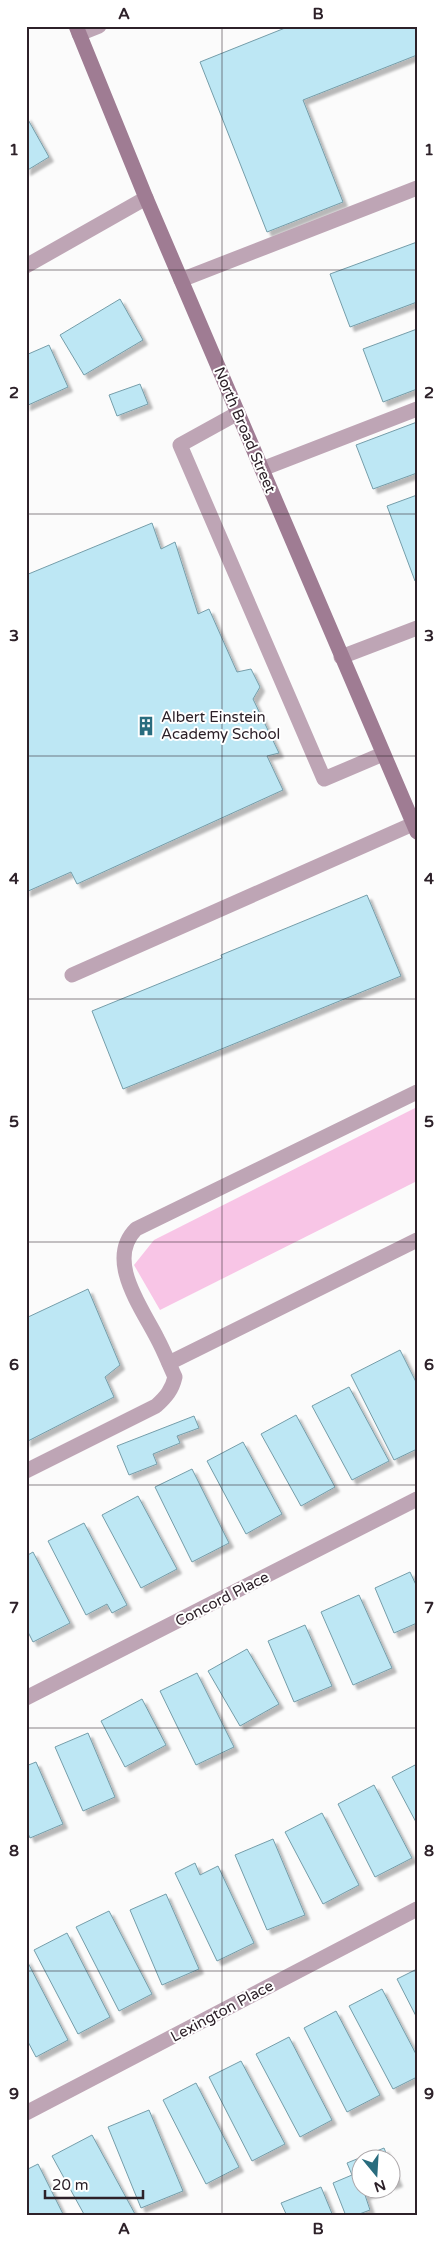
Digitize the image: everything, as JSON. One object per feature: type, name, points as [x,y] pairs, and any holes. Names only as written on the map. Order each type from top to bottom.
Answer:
[{"type":"main road","name":"North Broad Street","points":[[78,30],[146,198],[415,828]]},
{"type":"street","points":[[78,30],[99,26]]},
{"type":"street","points":[[181,280],[417,188]]},
{"type":"street","points":[[26,266],[146,198]]},
{"type":"street","points":[[262,470],[417,409]]},
{"type":"street","points":[[238,413],[180,445],[324,779],[383,754]]},
{"type":"street","points":[[341,657],[417,628]]},
{"type":"street","points":[[72,975],[415,828]]},
{"type":"street","points":[[26,1472],[156,1406],[172,1387],[175,1377],[130,1284],[124,1256],[131,1234],[136,1229],[417,1092]]},
{"type":"street","points":[[169,1363],[417,1240]]},
{"type":"street","name":"Concord Place","points":[[26,1698],[417,1499]]},
{"type":"street","name":"Lexington Place","points":[[26,2113],[417,1909]]},
{"type":"shaded area","points":[[417,1107],[417,1181],[160,1310],[134,1265],[154,1240]]},
{"type":"building","points":[[290,26],[417,26],[417,55],[303,100],[343,202],[267,232],[200,62]]},
{"type":"building","points":[[26,116],[49,157],[26,171]]},
{"type":"building","points":[[417,242],[417,302],[350,327],[330,274]]},
{"type":"building","points":[[120,299],[143,340],[84,375],[60,335]]},
{"type":"building","points":[[417,329],[417,389],[383,402],[363,349]]},
{"type":"building","points":[[49,345],[68,387],[26,406],[26,355]]},
{"type":"building","points":[[140,384],[148,404],[117,416],[109,395]]},
{"type":"building","points":[[417,422],[417,473],[373,489],[356,445]]},
{"type":"building","points":[[417,495],[417,580],[415,581],[387,506]]},
{"type":"building","name":"Albert Einstein Academy School","points":[[152,523],[161,549],[175,542],[198,614],[209,609],[237,672],[251,669],[260,687],[253,699],[279,753],[267,756],[283,790],[77,884],[71,872],[26,892],[26,575]]},
{"type":"building","points":[[367,895],[401,976],[123,1089],[92,1011],[222,958],[221,955]]},
{"type":"building","points":[[88,1289],[120,1365],[105,1377],[114,1397],[26,1442],[26,1318]]},
{"type":"building","points":[[400,1350],[417,1384],[417,1449],[394,1460],[351,1375]]},
{"type":"building","points":[[349,1387],[389,1461],[352,1480],[312,1406]]},
{"type":"building","points":[[296,1415],[335,1487],[301,1506],[261,1434]]},
{"type":"building","points":[[194,1416],[199,1428],[177,1436],[180,1443],[153,1454],[157,1464],[129,1475],[117,1446]]},
{"type":"building","points":[[243,1442],[282,1514],[246,1534],[207,1461]]},
{"type":"building","points":[[192,1469],[229,1543],[192,1562],[155,1487]]},
{"type":"building","points":[[138,1496],[177,1569],[141,1588],[102,1515]]},
{"type":"building","points":[[84,1523],[127,1605],[112,1613],[107,1604],[86,1615],[48,1541]]},
{"type":"building","points":[[33,1552],[70,1623],[33,1642],[26,1628],[26,1556]]},
{"type":"building","points":[[410,1572],[417,1587],[417,1623],[394,1633],[375,1588]]},
{"type":"building","points":[[359,1595],[392,1668],[353,1685],[321,1612]]},
{"type":"building","points":[[305,1625],[332,1686],[294,1702],[268,1641]]},
{"type":"building","points":[[247,1649],[279,1704],[240,1726],[208,1671]]},
{"type":"building","points":[[197,1673],[234,1747],[196,1765],[160,1691]]},
{"type":"building","points":[[142,1699],[166,1745],[125,1767],[101,1721]]},
{"type":"building","points":[[88,1733],[115,1797],[83,1811],[55,1747]]},
{"type":"building","points":[[36,1762],[63,1824],[30,1838],[26,1829],[26,1766]]},
{"type":"building","points":[[417,1764],[417,1824],[392,1777]]},
{"type":"building","points":[[374,1785],[412,1858],[375,1877],[338,1804]]},
{"type":"building","points":[[322,1813],[359,1885],[323,1904],[285,1832]]},
{"type":"building","points":[[273,1839],[305,1915],[267,1930],[235,1855]]},
{"type":"building","points":[[195,1863],[200,1875],[218,1866],[254,1943],[217,1961],[175,1873]]},
{"type":"building","points":[[166,1894],[199,1969],[162,1985],[130,1910]]},
{"type":"building","points":[[109,1911],[152,1994],[119,2011],[76,1927]]},
{"type":"building","points":[[67,1933],[110,2017],[78,2034],[34,1950]]},
{"type":"building","points":[[26,1959],[68,2040],[36,2057],[26,2038]]},
{"type":"building","points":[[417,1969],[417,2018],[397,1979]]},
{"type":"building","points":[[382,1989],[417,2056],[417,2077],[393,2089],[349,2006]]},
{"type":"building","points":[[336,2011],[380,2095],[347,2112],[304,2028]]},
{"type":"building","points":[[289,2037],[332,2120],[300,2137],[256,2054]]},
{"type":"building","points":[[241,2061],[285,2144],[252,2161],[209,2077]]},
{"type":"building","points":[[196,2083],[239,2167],[206,2184],[163,2100]]},
{"type":"building","points":[[149,2110],[183,2191],[141,2208],[108,2127]]},
{"type":"building","points":[[92,2135],[135,2214],[131,2216],[85,2216],[52,2156]]},
{"type":"building","points":[[38,2164],[64,2216],[26,2216],[26,2170]]},
{"type":"building","points":[[350,2176],[350,2200],[367,2200],[370,2210],[354,2216],[346,2216],[333,2183]]},
{"type":"building","points":[[321,2187],[333,2216],[287,2216],[281,2203]]},
{"type":"place","name":"Albert Einstein Academy School","points":[[146,726]]}]
